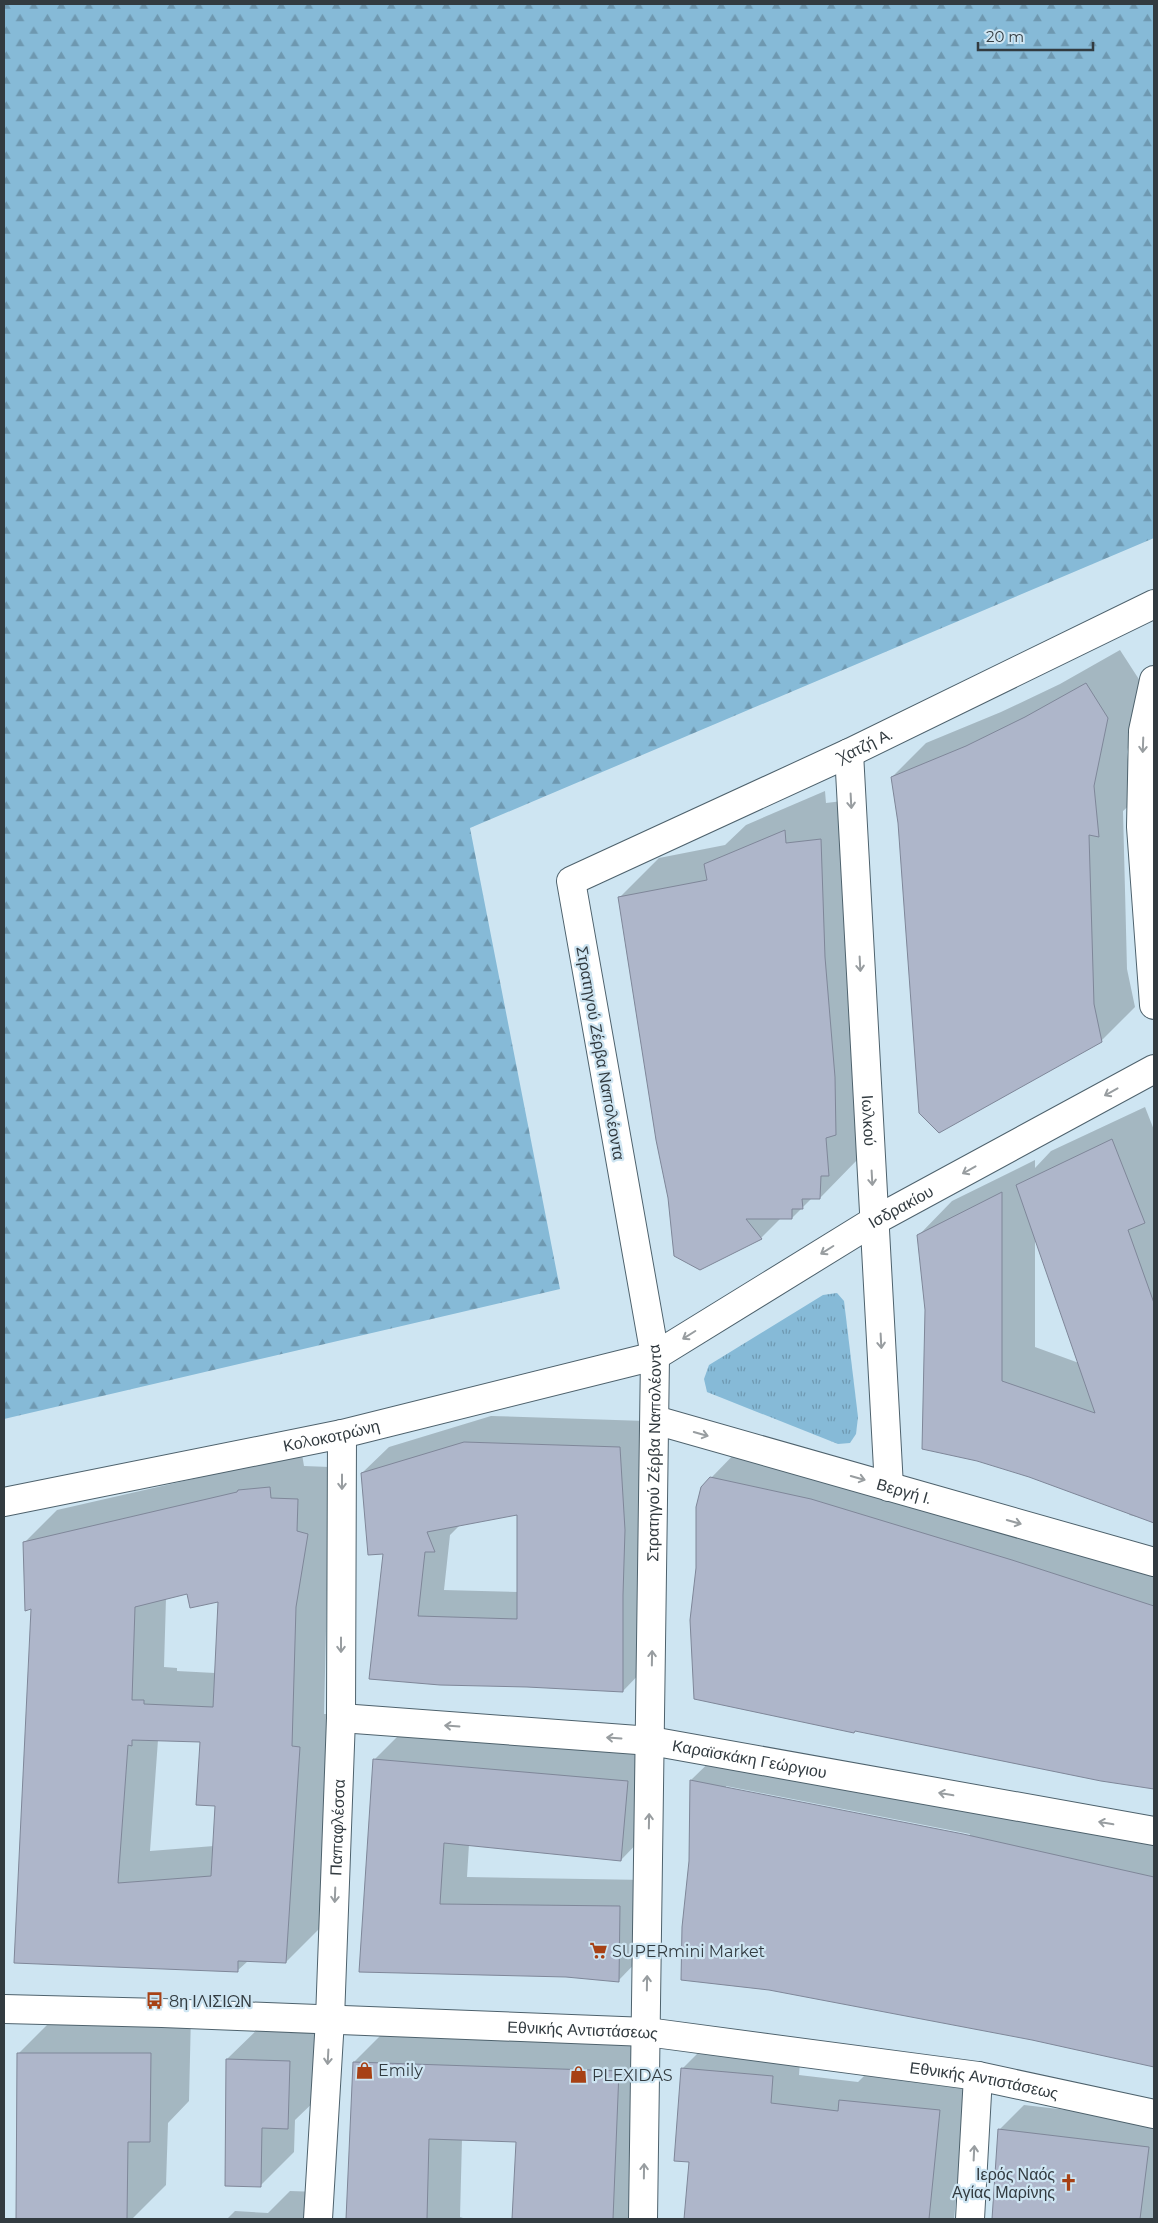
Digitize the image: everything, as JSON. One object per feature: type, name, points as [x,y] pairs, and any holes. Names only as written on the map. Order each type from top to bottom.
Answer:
[{"type":"street","name":"Χατζή Α.","points":[[571,881],[849,753],[1154,604]]},
{"type":"street","points":[[1154,680],[1144,731],[1154,1005]]},
{"type":"street","name":"Ιωλκού","points":[[849,753],[889,1487]]},
{"type":"street","name":"Στρατηγού Ζέρβα Ναπολέοντα","points":[[571,881],[655,1356],[643,2219]]},
{"type":"street","name":"Ισδρακίου","points":[[655,1356],[874,1221],[1154,1069]]},
{"type":"street","name":"Κολοκοτρώνη","points":[[4,1502],[342,1434],[655,1356]]},
{"type":"street","name":"Βεργή Ι.","points":[[654,1420],[1154,1562]]},
{"type":"street","name":"Παπαφλέσσα","points":[[318,2219],[330,2019],[341,1718],[342,1434]]},
{"type":"street","name":"Καραϊσκάκη Γεώργιου","points":[[341,1718],[650,1741],[1154,1831]]},
{"type":"street","name":"Εθνικής Αντιστάσεως","points":[[4,2010],[330,2019],[647,2032],[978,2076],[1154,2114]]},
{"type":"street","points":[[970,2219],[978,2076]]},
{"type":"green space","points":[[4,4],[1154,4],[1154,538],[470,828],[560,1289],[4,1419]]},
{"type":"green space","points":[[837,1293],[844,1301],[858,1417],[856,1434],[850,1443],[838,1444],[707,1392],[704,1379],[709,1365],[823,1295]]},
{"type":"building","points":[[1086,683],[1108,718],[1094,786],[1099,837],[1089,835],[1094,1004],[1102,1042],[939,1133],[919,1113],[898,823],[891,777],[966,746],[1025,717]]},
{"type":"building","points":[[785,830],[786,843],[821,839],[825,957],[835,1077],[836,1135],[826,1138],[829,1176],[821,1176],[820,1199],[802,1199],[803,1209],[792,1209],[792,1219],[746,1219],[762,1239],[700,1270],[674,1256],[668,1198],[656,1140],[618,897],[707,880],[704,864]]},
{"type":"building","points":[[1112,1139],[1145,1223],[1128,1230],[1154,1303],[1154,1523],[1029,1477],[977,1461],[922,1449],[925,1310],[917,1235],[1002,1192],[1002,1381],[1095,1413],[1016,1185]]},
{"type":"building","points":[[464,1442],[620,1447],[625,1530],[623,1692],[440,1685],[369,1679],[383,1554],[368,1555],[361,1473]],"holes":[[[517,1515],[517,1619],[418,1616],[425,1552],[435,1552],[427,1532]]]},
{"type":"building","points":[[710,1477],[811,1499],[1012,1560],[1154,1606],[1154,1789],[1101,1781],[855,1731],[854,1733],[694,1699],[690,1620],[696,1568],[696,1507],[701,1487]]},
{"type":"building","points":[[270,1487],[271,1498],[298,1499],[297,1531],[308,1534],[296,1607],[292,1746],[300,1747],[286,1963],[238,1961],[238,1972],[14,1963],[31,1609],[25,1611],[23,1542],[237,1492],[238,1490]],"holes":[[[187,1594],[190,1608],[218,1602],[213,1707],[144,1704],[144,1700],[132,1700],[135,1607]],[[132,1740],[200,1742],[196,1805],[215,1806],[211,1876],[118,1883],[128,1745],[132,1746]]]},
{"type":"building","points":[[373,1759],[628,1781],[621,1861],[444,1843],[440,1904],[620,1906],[619,1982],[566,1977],[359,1972]]},
{"type":"building","points":[[690,1780],[963,1834],[1154,1877],[1154,2067],[1032,2040],[769,1990],[681,1980],[682,1927],[689,1861]]},
{"type":"building","points":[[17,2053],[151,2053],[150,2142],[128,2142],[127,2219],[16,2219]]},
{"type":"building","points":[[226,2059],[290,2061],[288,2129],[262,2128],[261,2187],[225,2186]]},
{"type":"building","points":[[353,2062],[619,2071],[613,2219],[512,2219],[516,2142],[429,2139],[427,2219],[346,2219]]},
{"type":"building","points":[[681,2068],[773,2076],[771,2103],[838,2111],[839,2100],[940,2110],[929,2219],[684,2219],[689,2162],[674,2161]]},
{"type":"building","name":"Ιερός Ναός Αγίας Μαρίνης","points":[[998,2129],[1149,2147],[1140,2219],[992,2219]]},
{"type":"place","name":"SUPERmini Market","points":[[598,1951]]},
{"type":"place","name":"8η ΙΛΙΣΙΩΝ","points":[[155,2001]]},
{"type":"place","name":"Emily","points":[[364,2070]]},
{"type":"place","name":"PLEXIDAS","points":[[578,2075]]},
{"type":"place","name":"Ιερός Ναός Αγίας Μαρίνης","points":[[1069,2183]]}]
